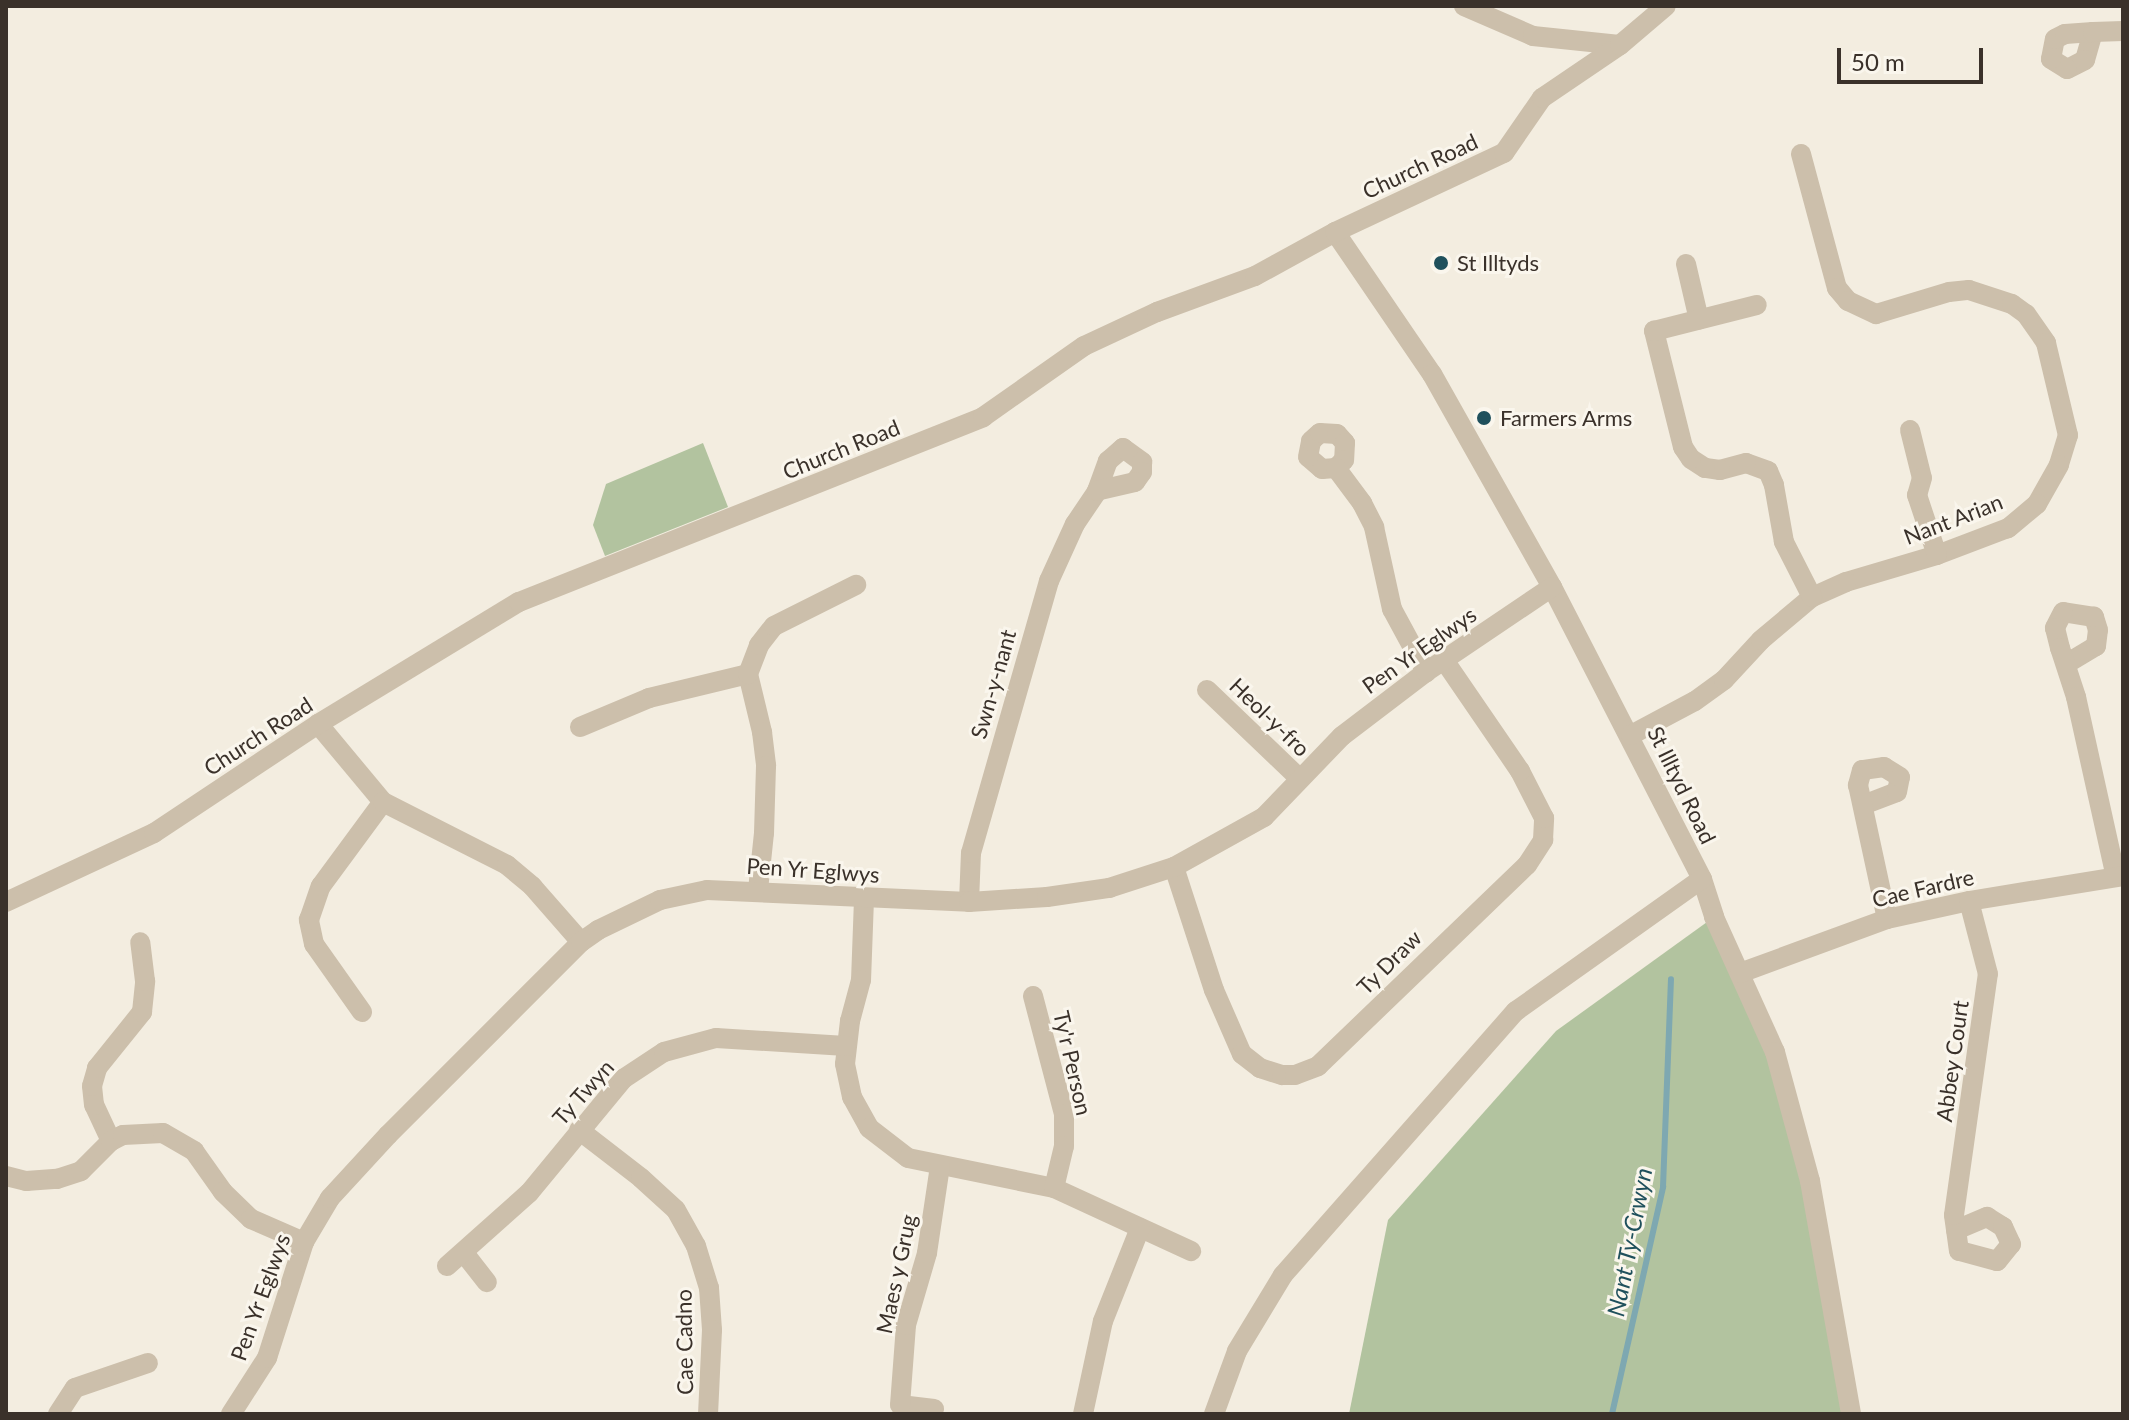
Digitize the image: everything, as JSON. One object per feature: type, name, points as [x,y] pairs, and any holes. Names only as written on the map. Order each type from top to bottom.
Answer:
[{"type":"street","points":[[1464,6],[1533,36],[1620,45]]},
{"type":"street","name":"Church Road","points":[[6,902],[154,833],[318,724],[519,602],[983,417],[1084,346],[1157,312],[1255,276],[1335,232],[1504,153],[1542,98],[1620,45],[1666,6]]},
{"type":"street","points":[[2093,32],[2123,31]]},
{"type":"street","name":"Nant Arian","points":[[1631,735],[1695,701],[1724,680],[1761,640],[1812,597],[1846,582],[1937,555],[2008,528],[2037,504],[2066,448],[2067,422],[2046,343],[2026,314],[1991,294],[1969,290],[1949,292],[1876,314],[1860,310],[1848,301],[1837,288],[1801,154]]},
{"type":"street","name":"St Illtyd Road","points":[[1335,232],[1432,374],[1552,587],[1631,735],[1702,879],[1775,1052],[1810,1181],[1851,1414]]},
{"type":"street","points":[[1686,264],[1699,320]]},
{"type":"street","points":[[1757,305],[1654,331],[1683,447],[1691,459],[1705,468],[1720,470],[1746,463],[1768,471],[1774,485],[1784,542],[1812,597]]},
{"type":"street","points":[[1910,430],[1922,478],[1917,495],[1937,555]]},
{"type":"street","points":[[1336,468],[1362,503],[1374,527],[1392,609],[1426,672]]},
{"type":"street","name":"Swn-y-nant","points":[[969,902],[971,853],[1040,609],[1075,524],[1097,491]]},
{"type":"street","points":[[758,890],[766,766],[762,732],[748,674],[759,645],[774,626],[856,585]]},
{"type":"street","name":"Pen Yr Eglwys","points":[[231,1414],[267,1358],[304,1242],[330,1198],[388,1135],[581,942],[617,918],[660,900],[707,890],[969,902],[1047,897],[1109,888],[1174,867],[1264,817],[1342,736],[1426,672],[1552,587]]},
{"type":"street","name":"Ty Draw","points":[[1174,867],[1214,990],[1242,1054],[1260,1068],[1282,1075],[1295,1075],[1318,1066],[1527,865],[1543,840],[1544,818],[1520,771],[1444,660]]},
{"type":"street","points":[[2066,664],[2120,877]]},
{"type":"street","points":[[580,727],[649,698],[748,674]]},
{"type":"street","name":"Heol-y-fro","points":[[1207,690],[1299,778]]},
{"type":"street","points":[[318,724],[383,802],[507,865],[532,886],[581,942]]},
{"type":"street","points":[[362,1012],[314,944],[309,920],[321,886],[383,802]]},
{"type":"street","points":[[1863,805],[1887,919]]},
{"type":"street","name":"Cae Fardre","points":[[1740,973],[1887,919],[1969,901],[2120,877]]},
{"type":"street","points":[[1214,1414],[1237,1351],[1283,1275],[1516,1011],[1702,879]]},
{"type":"street","points":[[864,899],[861,980],[846,1046],[846,1072],[852,1097],[869,1128],[901,1154],[940,1166],[1054,1188],[1191,1251]]},
{"type":"street","name":"Abbey Court","points":[[1956,1230],[1954,1215],[1988,974],[1969,901]]},
{"type":"street","points":[[111,1141],[94,1105],[92,1086],[101,1062],[142,1012],[145,981],[140,942]]},
{"type":"street","name":"Ty'r Person","points":[[1033,996],[1064,1114],[1064,1146],[1054,1188]]},
{"type":"street","name":"Ty Twyn","points":[[447,1266],[529,1193],[623,1079],[664,1052],[687,1044],[748,1038],[846,1046]]},
{"type":"street","name":"Cae Cadno","points":[[579,1130],[641,1178],[676,1210],[696,1246],[709,1288],[712,1330],[708,1414]]},
{"type":"street","points":[[8,1182],[41,1182],[69,1176],[81,1171],[111,1141],[136,1132],[174,1137],[194,1151],[223,1192],[251,1219],[304,1242]]},
{"type":"street","name":"Maes y Grug","points":[[934,1409],[900,1405],[906,1325],[927,1253],[940,1166]]},
{"type":"street","points":[[1083,1414],[1103,1321],[1140,1228]]},
{"type":"street","points":[[464,1253],[487,1282]]},
{"type":"street","points":[[58,1414],[75,1388],[148,1363]]},
{"type":"green space","points":[[703,443],[728,507],[605,556],[593,525],[606,484]]},
{"type":"green space","points":[[1714,917],[1775,1052],[1851,1414],[1349,1414],[1388,1220],[1556,1031]]},
{"type":"waterway","name":"Nant Ty-Crwyn","points":[[1612,1414],[1663,1187],[1671,979]]},
{"type":"place","name":"St Illtyds","points":[[1441,263]]},
{"type":"place","name":"Farmers Arms","points":[[1484,418]]}]
